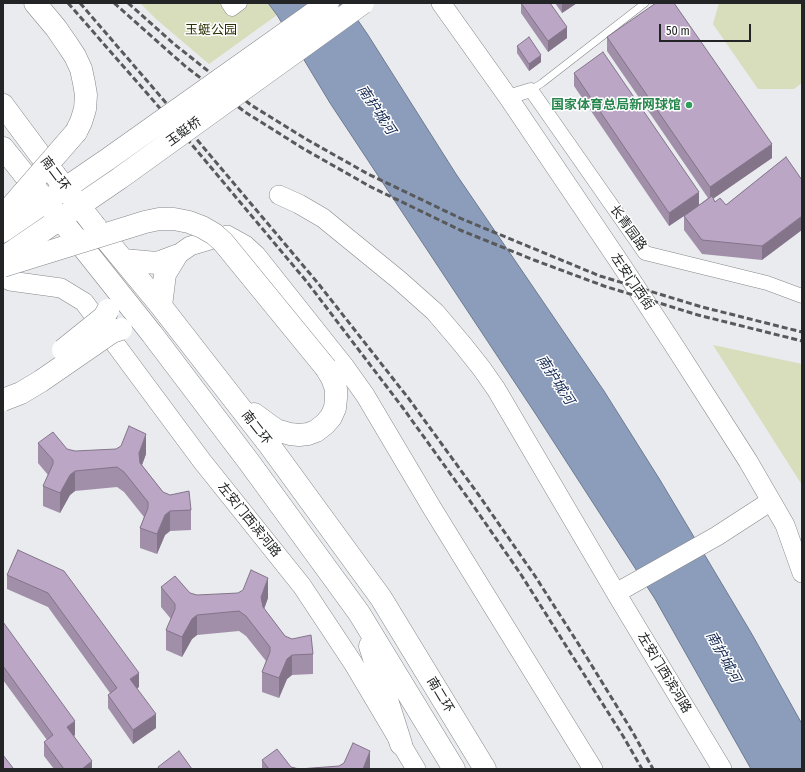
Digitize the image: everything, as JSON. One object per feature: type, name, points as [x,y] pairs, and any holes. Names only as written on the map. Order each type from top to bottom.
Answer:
[{"type":"main road","points":[[15,224],[76,132],[85,109],[86,95],[84,83],[81,69],[75,56],[35,3]]},
{"type":"main road","name":"玉蜓桥","points":[[15,224],[328,3]]},
{"type":"main road","name":"玉蜓桥","points":[[3,258],[120,178],[363,3]]},
{"type":"main road","name":"南二环","points":[[3,105],[55,175],[161,306],[270,446],[381,598],[485,769]]},
{"type":"main road","name":"南二环","points":[[13,170],[78,241],[152,334],[249,462],[359,613],[454,769]]},
{"type":"main road","points":[[5,277],[145,222],[159,219],[174,219],[189,222],[202,227],[224,242],[326,368],[336,389],[335,408],[331,417],[316,431],[300,435],[276,430],[235,401]]},
{"type":"main road","points":[[123,260],[157,263],[176,256]]},
{"type":"main road","points":[[161,306],[165,274],[176,256]]},
{"type":"main road","points":[[3,388],[13,386],[28,377],[104,317],[111,302],[112,295],[110,281]]},
{"type":"main road","points":[[3,400],[21,393],[41,382],[112,332],[121,329],[152,334]]},
{"type":"main road","points":[[359,613],[401,744]]},
{"type":"street","points":[[228,3],[232,8],[240,3]]},
{"type":"street","points":[[5,277],[18,275],[29,259],[30,249],[15,224],[188,113],[346,3]]},
{"type":"street","name":"左安门西街","points":[[441,3],[508,97],[675,347],[748,461],[785,525],[802,573]]},
{"type":"street","points":[[508,97],[531,90]]},
{"type":"street","name":"长青园路","points":[[531,90],[644,253],[767,283],[802,296]]},
{"type":"street","name":"左安门西滨河路","points":[[280,195],[323,218],[399,280],[435,312],[482,369],[496,389],[722,769]]},
{"type":"street","points":[[176,256],[190,246],[227,235],[245,245],[256,255],[345,367],[364,395],[593,769]]},
{"type":"street","name":"左安门西滨河路","points":[[5,277],[61,288],[84,302],[202,461],[302,586],[353,663],[416,769]]},
{"type":"street","points":[[616,593],[717,536],[771,500]]},
{"type":"lane","points":[[531,90],[645,3]]},
{"type":"green space","name":"玉蜓公园","points":[[140,3],[268,3],[277,15],[209,64],[156,19]]},
{"type":"green space","points":[[719,3],[802,3],[802,83],[794,89],[758,89],[713,24]]},
{"type":"green space","points":[[713,345],[802,364],[802,485]]},
{"type":"water","name":"南护城河","points":[[268,3],[346,3],[456,174],[604,391],[660,480],[753,636],[802,724],[802,769],[751,769],[655,599],[535,413],[330,103],[277,15]]},
{"type":"building","points":[[521,3],[550,3],[567,27],[548,41]]},
{"type":"building","name":"国家体育总局新网球馆","points":[[656,3],[674,3],[772,144],[710,187],[607,37]]},
{"type":"building","points":[[529,37],[541,55],[529,64],[517,46]]},
{"type":"building","points":[[603,52],[699,192],[669,213],[574,73]]},
{"type":"building","points":[[786,157],[802,180],[802,216],[762,246],[702,240],[684,216],[712,196],[715,202],[720,198],[726,205]]},
{"type":"building","points":[[129,426],[146,434],[139,453],[140,463],[163,492],[170,495],[189,491],[191,510],[170,511],[165,515],[157,534],[140,528],[148,508],[148,502],[124,472],[117,467],[75,471],[70,475],[60,493],[43,486],[53,464],[53,460],[38,443],[53,432],[67,449],[75,451],[116,449],[121,446]]},
{"type":"building","points":[[18,550],[64,571],[139,673],[130,679],[156,714],[133,730],[108,695],[117,688],[48,593],[7,575]]},
{"type":"building","points":[[251,570],[268,578],[261,597],[263,607],[285,636],[292,639],[311,635],[313,654],[292,655],[287,659],[279,678],[262,672],[270,652],[270,647],[246,616],[239,611],[197,615],[192,619],[182,637],[166,630],[175,609],[175,604],[161,587],[175,576],[190,593],[197,595],[238,593],[243,590]]},
{"type":"building","points":[[3,622],[75,721],[67,727],[92,761],[82,769],[64,769],[44,742],[53,735],[3,666]]},
{"type":"building","points":[[353,743],[370,751],[363,769],[299,769],[339,766],[344,763]]},
{"type":"building","points":[[277,749],[291,767],[299,769],[269,769],[262,760]]},
{"type":"building","points":[[179,751],[192,769],[159,769],[158,767]]},
{"type":"building","points":[[3,755],[13,768],[3,769]]},
{"type":"railway","points":[[68,3],[193,146],[307,282],[403,408],[520,573],[623,736],[642,769]]},
{"type":"railway","points":[[80,3],[317,282],[409,399],[535,576],[632,731],[653,769]]},
{"type":"railway","points":[[114,3],[185,66],[245,112],[304,149],[371,187],[460,230],[604,286],[698,315],[802,341]]},
{"type":"railway","points":[[128,3],[174,44],[251,105],[306,139],[368,174],[462,219],[600,276],[702,307],[802,332]]},
{"type":"place","name":"国家体育总局新网球馆","points":[[689,105]]}]
